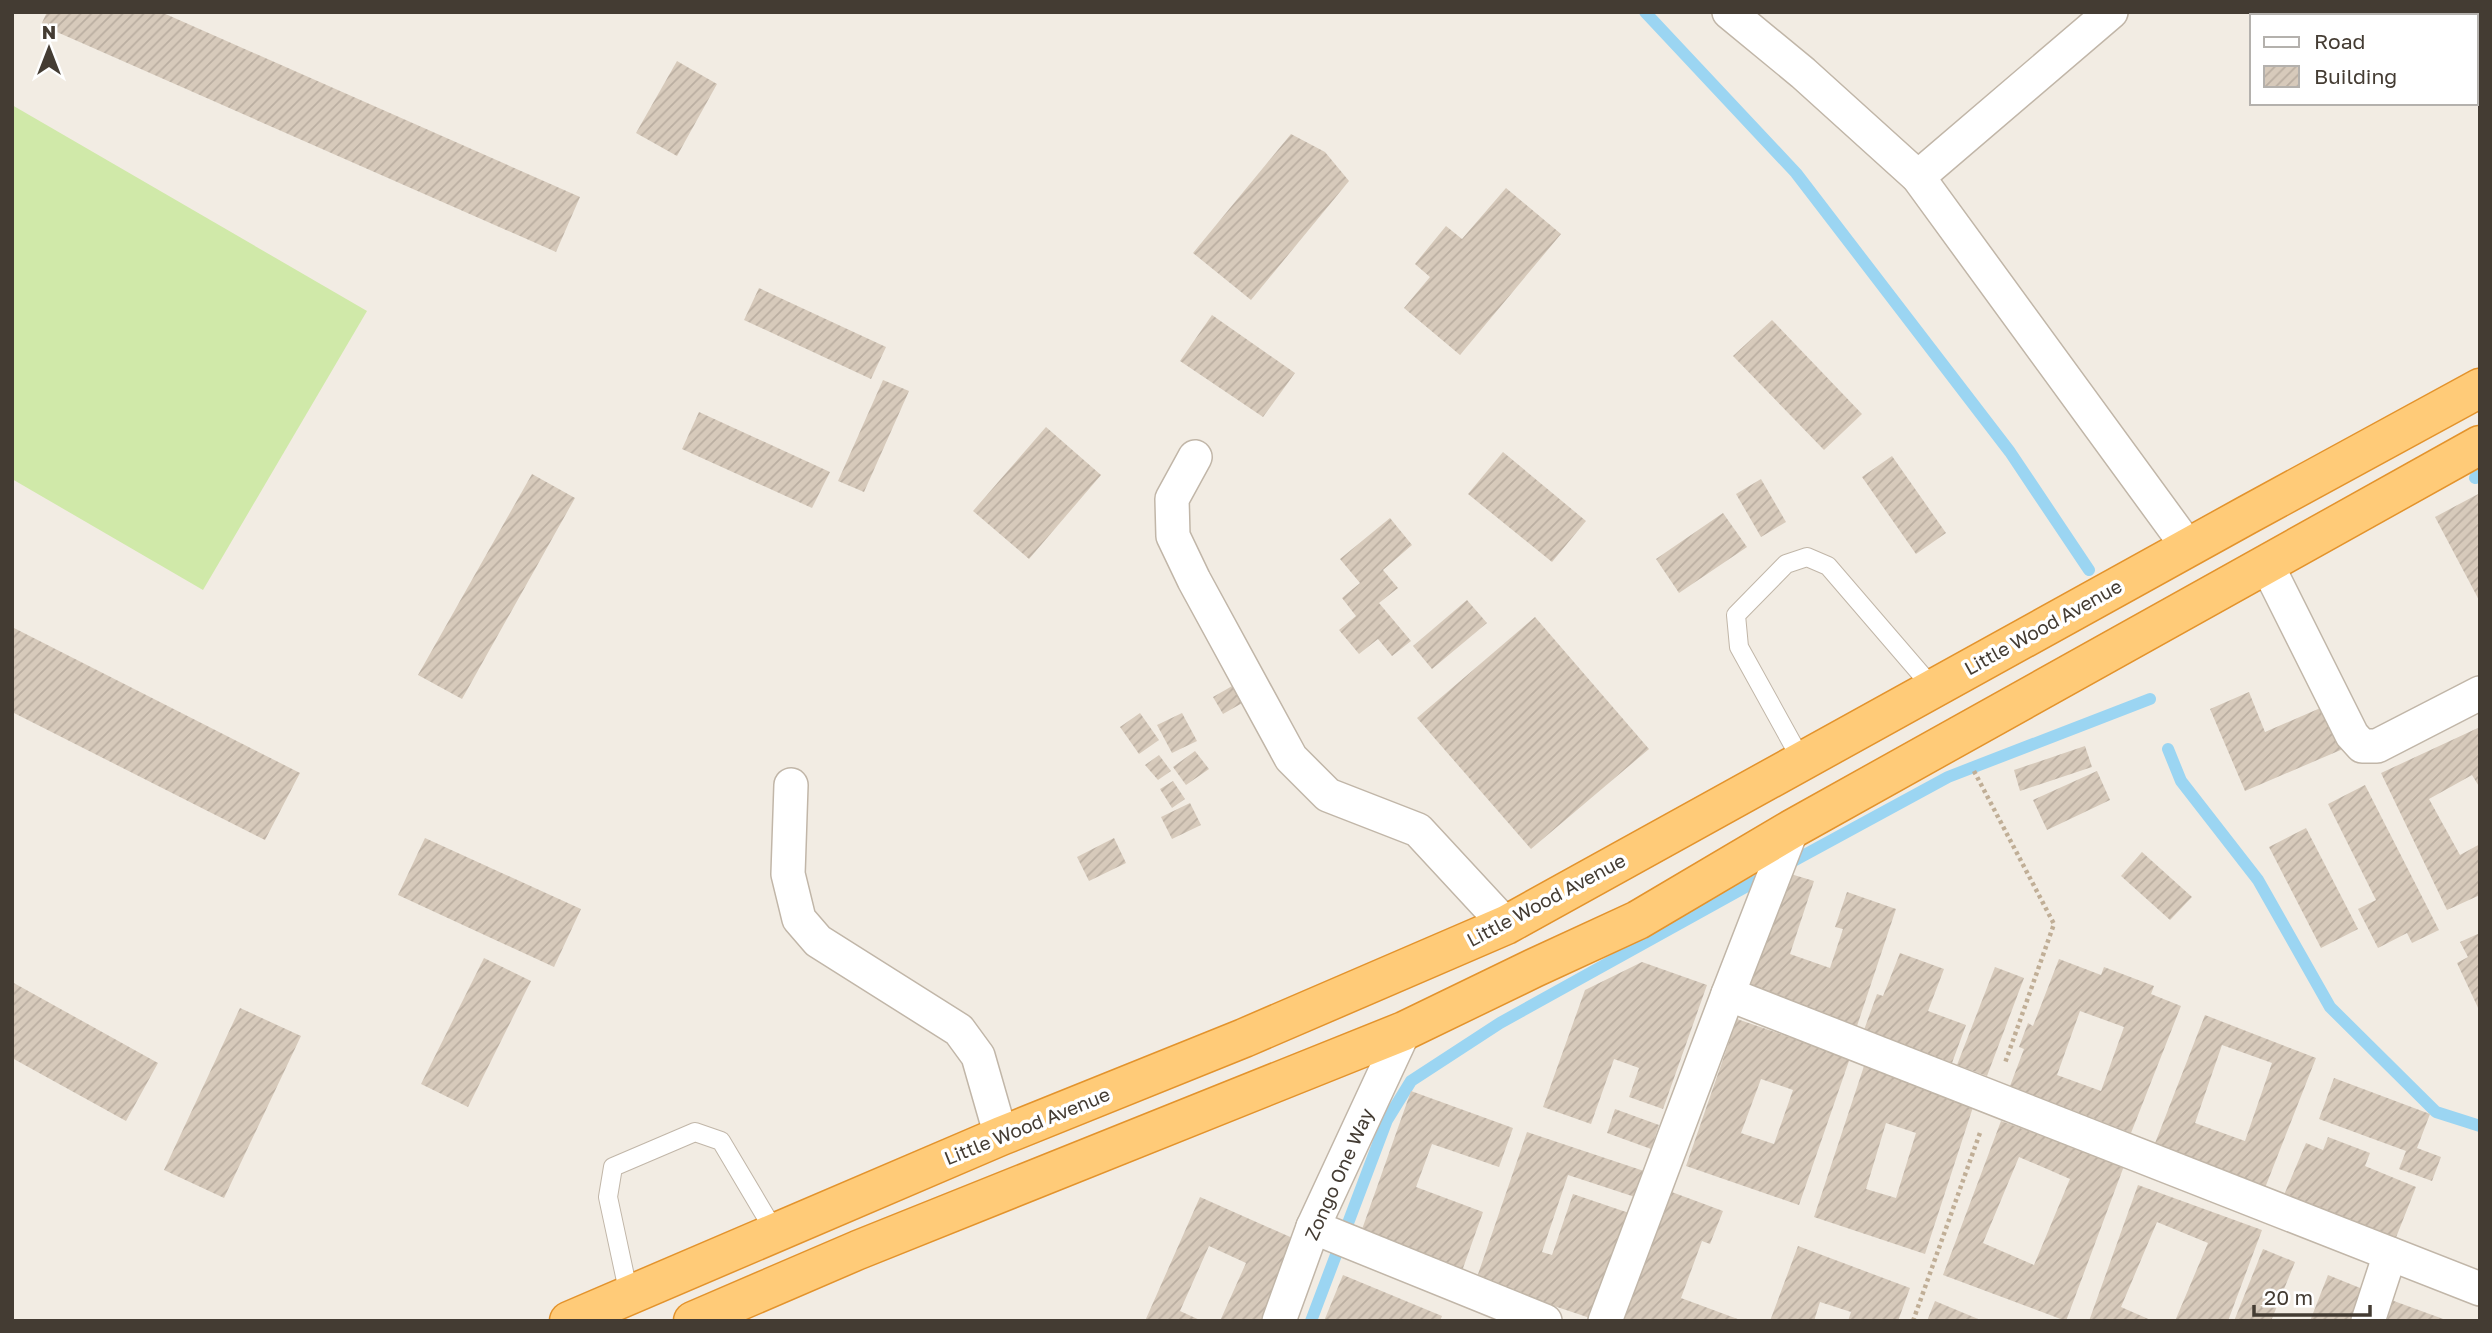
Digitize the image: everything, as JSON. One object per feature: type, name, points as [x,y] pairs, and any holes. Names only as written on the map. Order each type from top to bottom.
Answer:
[{"type":"highway","name":"Little Wood Avenue","points":[[569,1321],[1001,1136],[1244,1038],[1506,925],[2480,388]]},
{"type":"highway","points":[[693,1321],[858,1250],[1404,1031],[1638,920],[1792,829],[2480,445]]},
{"type":"street","points":[[1729,12],[1803,73],[1918,177],[2188,547]]},
{"type":"street","points":[[1918,177],[2111,12]]},
{"type":"street","points":[[1195,457],[1172,499],[1173,536],[1194,580],[1292,758],[1328,795],[1418,830],[1506,925]]},
{"type":"street","points":[[2267,565],[2352,735],[2362,746],[2377,747],[2480,693]]},
{"type":"street","points":[[791,785],[788,874],[799,919],[818,941],[958,1030],[978,1056],[1001,1136]]},
{"type":"street","points":[[1605,1321],[1792,829]]},
{"type":"street","points":[[1728,994],[2480,1289]]},
{"type":"street","name":"Zongo One Way","points":[[1279,1321],[1313,1227],[1404,1031]]},
{"type":"street","points":[[1313,1227],[1545,1321]]},
{"type":"street","points":[[2368,1321],[2390,1254]]},
{"type":"lane","points":[[1802,761],[1738,648],[1736,615],[1786,564],[1807,557],[1828,566],[1933,688]]},
{"type":"lane","points":[[629,1295],[608,1198],[614,1167],[625,1162],[695,1132],[721,1141],[775,1232]]},
{"type":"path","points":[[1913,1321],[2054,924],[1957,737]]},
{"type":"green space","points":[[12,105],[367,311],[203,590],[12,479]]},
{"type":"building","points":[[47,12],[161,12],[580,197],[556,252],[41,25]]},
{"type":"building","points":[[677,61],[717,84],[677,156],[636,133]]},
{"type":"building","points":[[1291,134],[1325,152],[1349,181],[1251,300],[1193,253]]},
{"type":"building","points":[[1506,188],[1561,234],[1460,355],[1404,308],[1430,277],[1415,264],[1446,226],[1462,239]]},
{"type":"building","points":[[759,288],[886,347],[871,379],[744,320]]},
{"type":"building","points":[[1212,315],[1295,373],[1263,417],[1180,361]]},
{"type":"building","points":[[1772,320],[1862,414],[1824,450],[1733,356]]},
{"type":"building","points":[[883,380],[909,391],[864,492],[838,481]]},
{"type":"building","points":[[699,412],[830,472],[812,508],[682,449]]},
{"type":"building","points":[[1046,427],[1101,475],[1029,559],[973,511]]},
{"type":"building","points":[[1503,452],[1586,521],[1552,562],[1468,494]]},
{"type":"building","points":[[1892,456],[1946,533],[1916,554],[1862,477]]},
{"type":"building","points":[[532,474],[575,498],[462,699],[418,675]]},
{"type":"building","points":[[1761,479],[1786,522],[1761,537],[1736,494]]},
{"type":"building","points":[[2480,493],[2480,602],[2435,517]]},
{"type":"building","points":[[1723,513],[1747,547],[1679,593],[1656,559]]},
{"type":"building","points":[[1390,518],[1412,545],[1383,570],[1398,588],[1379,603],[1411,641],[1392,656],[1378,639],[1359,654],[1339,630],[1356,616],[1342,598],[1360,583],[1340,559]]},
{"type":"building","points":[[1467,600],[1487,623],[1432,669],[1413,646]]},
{"type":"building","points":[[1535,617],[1649,749],[1531,849],[1417,718]]},
{"type":"building","points":[[12,627],[300,773],[265,840],[12,712]]},
{"type":"building","points":[[1234,685],[1244,702],[1223,714],[1213,697]]},
{"type":"building","points":[[2249,692],[2265,732],[2325,706],[2343,749],[2245,791],[2210,709]]},
{"type":"building","points":[[1140,713],[1159,740],[1139,754],[1120,727]]},
{"type":"building","points":[[1182,713],[1197,741],[1172,753],[1157,725]]},
{"type":"building","points":[[2480,727],[2480,788],[2472,775],[2429,799],[2460,855],[2480,844],[2480,895],[2447,910],[2381,773]]},
{"type":"building","points":[[2085,746],[2092,767],[2020,791],[2014,770]]},
{"type":"building","points":[[1195,751],[1209,769],[1186,785],[1173,767]]},
{"type":"building","points":[[1159,755],[1171,771],[1158,780],[1145,765]]},
{"type":"building","points":[[2097,771],[2110,800],[2047,830],[2033,800]]},
{"type":"building","points":[[1173,781],[1185,799],[1172,808],[1160,789]]},
{"type":"building","points":[[2365,785],[2439,930],[2412,943],[2407,933],[2378,948],[2358,909],[2376,900],[2328,804]]},
{"type":"building","points":[[1190,803],[1201,825],[1172,839],[1161,817]]},
{"type":"building","points":[[2306,828],[2358,929],[2321,948],[2269,847]]},
{"type":"building","points":[[425,838],[581,909],[554,967],[398,895]]},
{"type":"building","points":[[1114,838],[1126,863],[1089,881],[1077,857]]},
{"type":"building","points":[[2142,852],[2192,897],[2170,920],[2121,876]]},
{"type":"building","points":[[1784,872],[1814,881],[1790,954],[1830,968],[1843,929],[1835,927],[1847,892],[1896,909],[1855,1032],[1781,1007],[1784,997],[1747,984]]},
{"type":"building","points":[[2480,933],[2480,1012],[2457,963],[2468,957],[2460,942]]},
{"type":"building","points":[[1900,953],[1944,969],[1928,1011],[1966,1025],[1952,1063],[1864,1030],[1877,994],[1883,996]]},
{"type":"building","points":[[484,958],[531,981],[468,1107],[421,1084]]},
{"type":"building","points":[[2059,959],[2101,975],[2104,967],[2154,986],[2151,994],[2181,1006],[2131,1133],[2010,1086],[2024,1049],[2019,1047],[2028,1023],[2033,1026]],"holes":[[[2080,1011],[2124,1027],[2101,1091],[2057,1075]]]},
{"type":"building","points":[[1642,962],[1707,985],[1663,1109],[1629,1097],[1639,1068],[1614,1059],[1591,1124],[1543,1107],[1585,990]]},
{"type":"building","points":[[1995,967],[2024,978],[1987,1076],[1957,1065]]},
{"type":"building","points":[[12,982],[158,1063],[126,1121],[12,1058]]},
{"type":"building","points":[[240,1008],[301,1036],[224,1198],[164,1170]]},
{"type":"building","points":[[2205,1015],[2316,1058],[2263,1193],[2152,1151]],"holes":[[[2222,1045],[2272,1063],[2245,1141],[2195,1123]]]},
{"type":"building","points":[[1737,1019],[1850,1058],[1799,1205],[1686,1166]],"holes":[[[1761,1079],[1793,1090],[1774,1144],[1741,1133]]]},
{"type":"building","points":[[1865,1063],[1976,1098],[1925,1254],[1814,1217]],"holes":[[[1886,1123],[1916,1133],[1896,1198],[1866,1189]]]},
{"type":"building","points":[[2334,1078],[2430,1114],[2417,1148],[2441,1157],[2432,1181],[2399,1169],[2406,1151],[2319,1119]]},
{"type":"building","points":[[1411,1091],[1513,1128],[1499,1167],[1432,1144],[1416,1187],[1483,1212],[1462,1271],[1360,1235]]},
{"type":"building","points":[[1615,1109],[1659,1125],[1651,1149],[1607,1133]]},
{"type":"building","points":[[2001,1121],[2124,1166],[2066,1321],[1943,1275]],"holes":[[[2019,1157],[2070,1179],[2034,1265],[1983,1243]]]},
{"type":"building","points":[[1527,1132],[1644,1171],[1635,1197],[1568,1175],[1542,1252],[1552,1255],[1573,1194],[1629,1213],[1593,1319],[1476,1280]]},
{"type":"building","points":[[2328,1137],[2370,1153],[2365,1166],[2416,1187],[2395,1240],[2284,1195],[2306,1143],[2323,1150]]},
{"type":"building","points":[[2138,1185],[2262,1230],[2228,1321],[2175,1321],[2208,1243],[2157,1222],[2121,1307],[2153,1321],[2089,1321]]},
{"type":"building","points":[[1669,1191],[1723,1211],[1710,1244],[1702,1241],[1681,1298],[1743,1321],[1621,1321]]},
{"type":"building","points":[[1200,1197],[1297,1240],[1260,1321],[1220,1321],[1246,1263],[1209,1246],[1180,1311],[1202,1321],[1145,1321]]},
{"type":"building","points":[[1798,1246],[1910,1288],[1898,1321],[1848,1321],[1851,1312],[1820,1302],[1814,1321],[1770,1321]]},
{"type":"building","points":[[2263,1249],[2295,1262],[2271,1321],[2234,1321]]},
{"type":"building","points":[[1343,1275],[1442,1316],[1440,1321],[1324,1321]]},
{"type":"building","points":[[2328,1275],[2375,1294],[2364,1321],[2310,1321]]},
{"type":"building","points":[[2383,1297],[2446,1320],[2446,1321],[2375,1321]]},
{"type":"building","points":[[1935,1301],[1983,1321],[1927,1321]]},
{"type":"waterway","points":[[1645,12],[1796,173],[2010,452],[2089,570]]},
{"type":"waterway","points":[[2475,478],[2480,475]]},
{"type":"waterway","points":[[1786,865],[1948,777],[2150,699]]},
{"type":"waterway","points":[[2168,749],[2181,781],[2258,880],[2330,1007],[2436,1112],[2480,1126]]},
{"type":"waterway","points":[[1311,1321],[1387,1120],[1411,1081],[1500,1023],[1767,875]]}]
